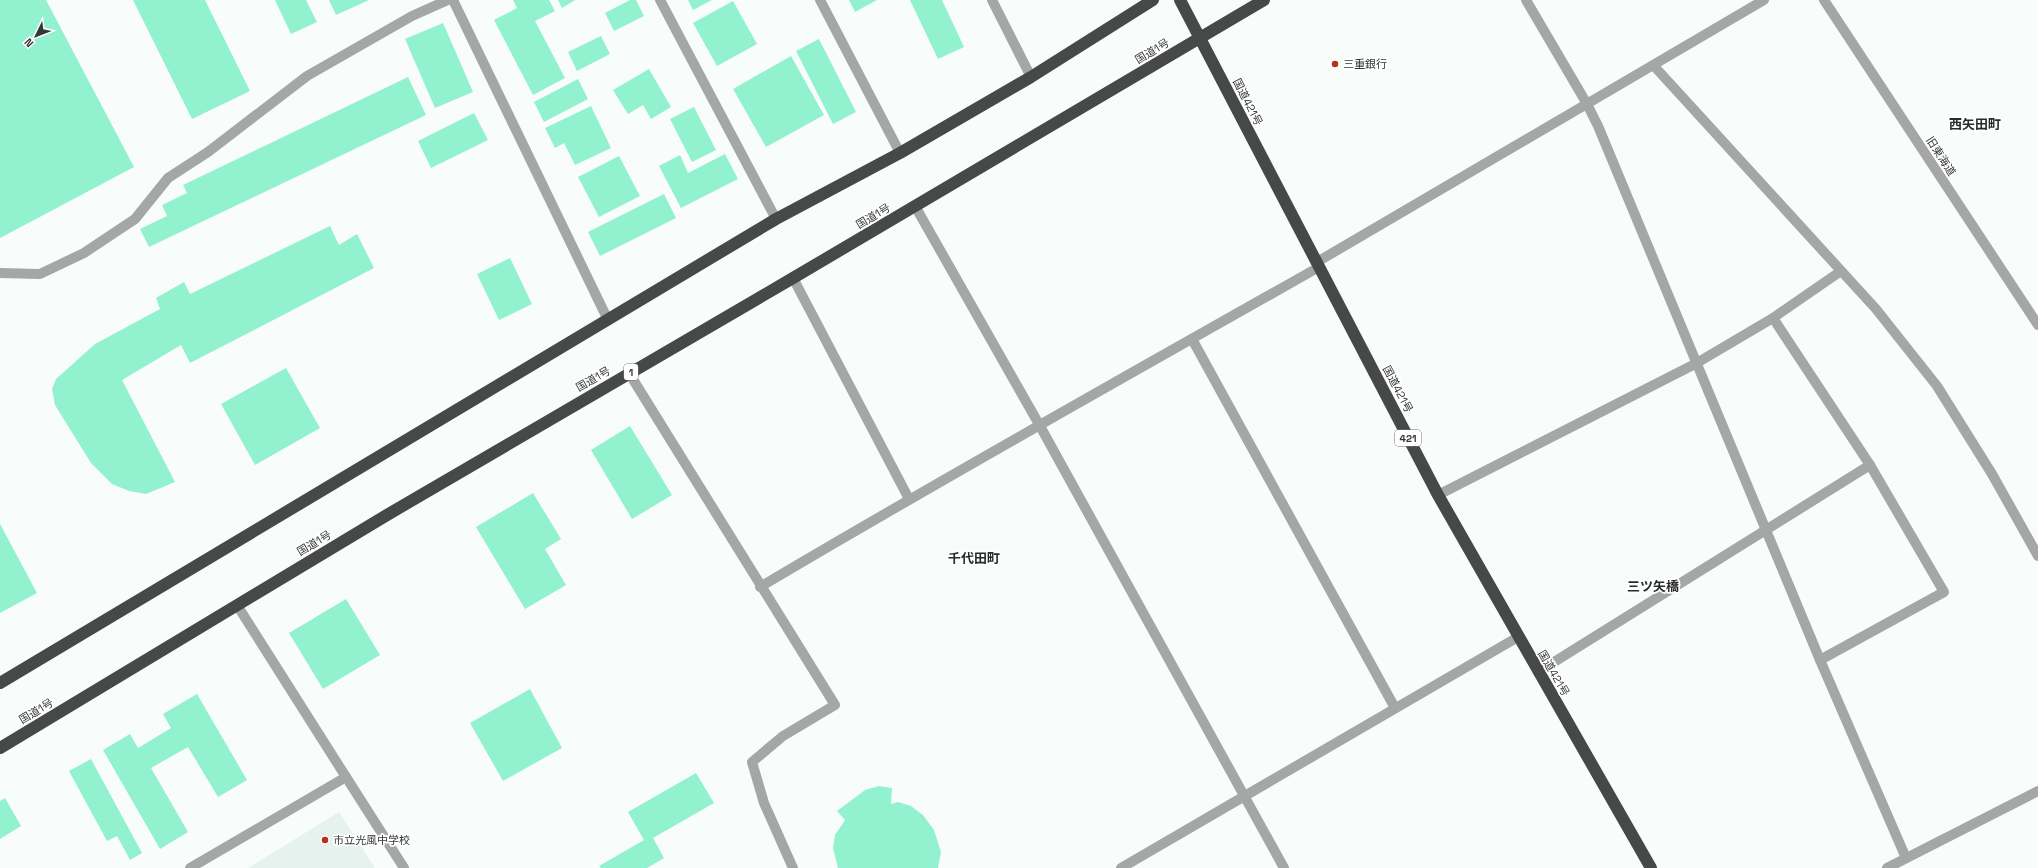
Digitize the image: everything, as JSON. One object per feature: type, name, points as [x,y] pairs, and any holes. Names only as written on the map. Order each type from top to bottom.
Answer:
[{"type":"highway","points":[[0,683],[776,219],[900,153],[1031,77],[1153,0]]},
{"type":"highway","name":"国道421号","points":[[1180,0],[1438,495],[1651,868]]},
{"type":"highway","name":"国道1号","points":[[0,748],[237,605],[629,373],[1264,0]]},
{"type":"street","points":[[0,273],[40,274],[84,253],[135,219],[168,178],[208,152],[307,76],[412,16],[448,0]]},
{"type":"street","points":[[453,0],[608,320]]},
{"type":"street","points":[[660,0],[776,219]]},
{"type":"street","points":[[820,0],[900,153]]},
{"type":"street","points":[[992,0],[1031,77]]},
{"type":"street","points":[[1526,0],[1587,104],[1765,530],[1906,858]]},
{"type":"street","points":[[760,587],[909,499],[1192,339],[1764,0]]},
{"type":"street","name":"旧東海道","points":[[1824,0],[2038,325]]},
{"type":"street","points":[[1654,66],[1841,270],[1919,363],[1937,386],[1958,418],[1992,474],[2038,556]]},
{"type":"street","points":[[915,206],[1040,426],[1284,868]]},
{"type":"street","points":[[1438,495],[1695,364],[1773,318],[1841,270]]},
{"type":"street","points":[[793,278],[909,499]]},
{"type":"street","points":[[1773,318],[1870,465],[1944,592],[1820,660]]},
{"type":"street","points":[[1192,339],[1396,708]]},
{"type":"street","points":[[629,373],[760,587],[835,705],[783,736],[752,762],[764,803],[793,868]]},
{"type":"street","points":[[1538,672],[1870,465]]},
{"type":"street","points":[[237,605],[404,868]]},
{"type":"street","points":[[1121,868],[1138,864],[1244,797],[1518,637]]},
{"type":"street","points":[[190,868],[346,778]]},
{"type":"street","points":[[1887,868],[2038,791]]},
{"type":"shaded area","name":"市立光風中学校","points":[[339,812],[375,868],[248,868]]},
{"type":"building","points":[[0,0],[46,0],[134,167],[0,238]]},
{"type":"building","points":[[133,0],[205,0],[250,91],[192,119]]},
{"type":"building","points":[[275,0],[306,0],[317,22],[291,34]]},
{"type":"building","points":[[329,0],[369,0],[336,15]]},
{"type":"building","points":[[513,0],[549,0],[555,11],[535,21],[565,78],[533,95],[494,20],[517,8]]},
{"type":"building","points":[[558,0],[575,0],[562,8]]},
{"type":"building","points":[[630,0],[636,0],[644,16],[614,31],[605,13]]},
{"type":"building","points":[[688,0],[712,0],[693,10]]},
{"type":"building","points":[[849,0],[877,0],[855,12]]},
{"type":"building","points":[[910,0],[942,0],[964,47],[938,59]]},
{"type":"building","points":[[733,1],[757,44],[717,66],[693,23]]},
{"type":"building","points":[[443,23],[473,92],[435,108],[405,39]]},
{"type":"building","points":[[601,36],[610,54],[577,71],[568,52]]},
{"type":"building","points":[[819,39],[856,112],[833,124],[796,51]]},
{"type":"building","points":[[791,56],[824,115],[766,147],[733,89]]},
{"type":"building","points":[[649,69],[671,107],[651,119],[643,105],[628,114],[613,90]]},
{"type":"building","points":[[408,77],[426,115],[149,247],[140,229],[167,216],[162,205],[187,193],[183,185]]},
{"type":"building","points":[[578,79],[588,99],[544,122],[534,102]]},
{"type":"building","points":[[591,106],[611,148],[575,165],[564,143],[555,148],[545,128]]},
{"type":"building","points":[[694,107],[716,150],[692,162],[670,119]]},
{"type":"building","points":[[474,113],[488,140],[431,168],[418,141]]},
{"type":"building","points":[[725,154],[738,179],[681,208],[659,166],[680,155],[688,173]]},
{"type":"building","points":[[619,156],[640,196],[599,217],[578,177]]},
{"type":"building","points":[[664,194],[676,218],[600,256],[588,232]]},
{"type":"building","points":[[330,226],[339,245],[357,234],[374,268],[190,363],[181,345],[122,380],[175,482],[146,494],[129,491],[112,484],[91,463],[55,405],[52,389],[56,379],[95,344],[160,309],[156,298],[184,282],[190,294]]},
{"type":"building","points":[[510,258],[532,304],[499,320],[477,274]]},
{"type":"building","points":[[286,368],[320,428],[255,465],[221,404]]},
{"type":"building","points":[[630,426],[672,495],[632,519],[591,450]]},
{"type":"building","points":[[533,493],[561,539],[545,549],[566,585],[525,609],[476,527]]},
{"type":"building","points":[[0,524],[37,593],[0,613]]},
{"type":"building","points":[[346,599],[380,655],[323,689],[289,633]]},
{"type":"building","points":[[530,689],[562,748],[503,781],[470,723]]},
{"type":"building","points":[[197,694],[247,780],[218,797],[188,747],[151,768],[188,832],[160,849],[103,750],[130,734],[138,748],[171,728],[163,714]]},
{"type":"building","points":[[91,759],[142,853],[130,860],[117,836],[107,841],[69,771]]},
{"type":"building","points":[[696,773],[714,803],[653,838],[664,858],[647,868],[601,868],[599,866],[644,840],[628,812]]},
{"type":"building","points":[[879,786],[892,788],[891,804],[898,802],[911,806],[923,815],[934,830],[941,852],[938,868],[838,868],[833,848],[835,835],[845,820],[837,811],[865,790]]},
{"type":"building","points":[[5,798],[21,826],[0,839],[0,801]]},
{"type":"place","name":"三重銀行","points":[[1335,64]]},
{"type":"place","name":"市立光風中学校","points":[[325,840]]},
{"type":"district","name":"西矢田町","points":[[1975,124]]},
{"type":"district","name":"千代田町","points":[[974,558]]},
{"type":"district","name":"三ツ矢橋","points":[[1653,586]]}]
